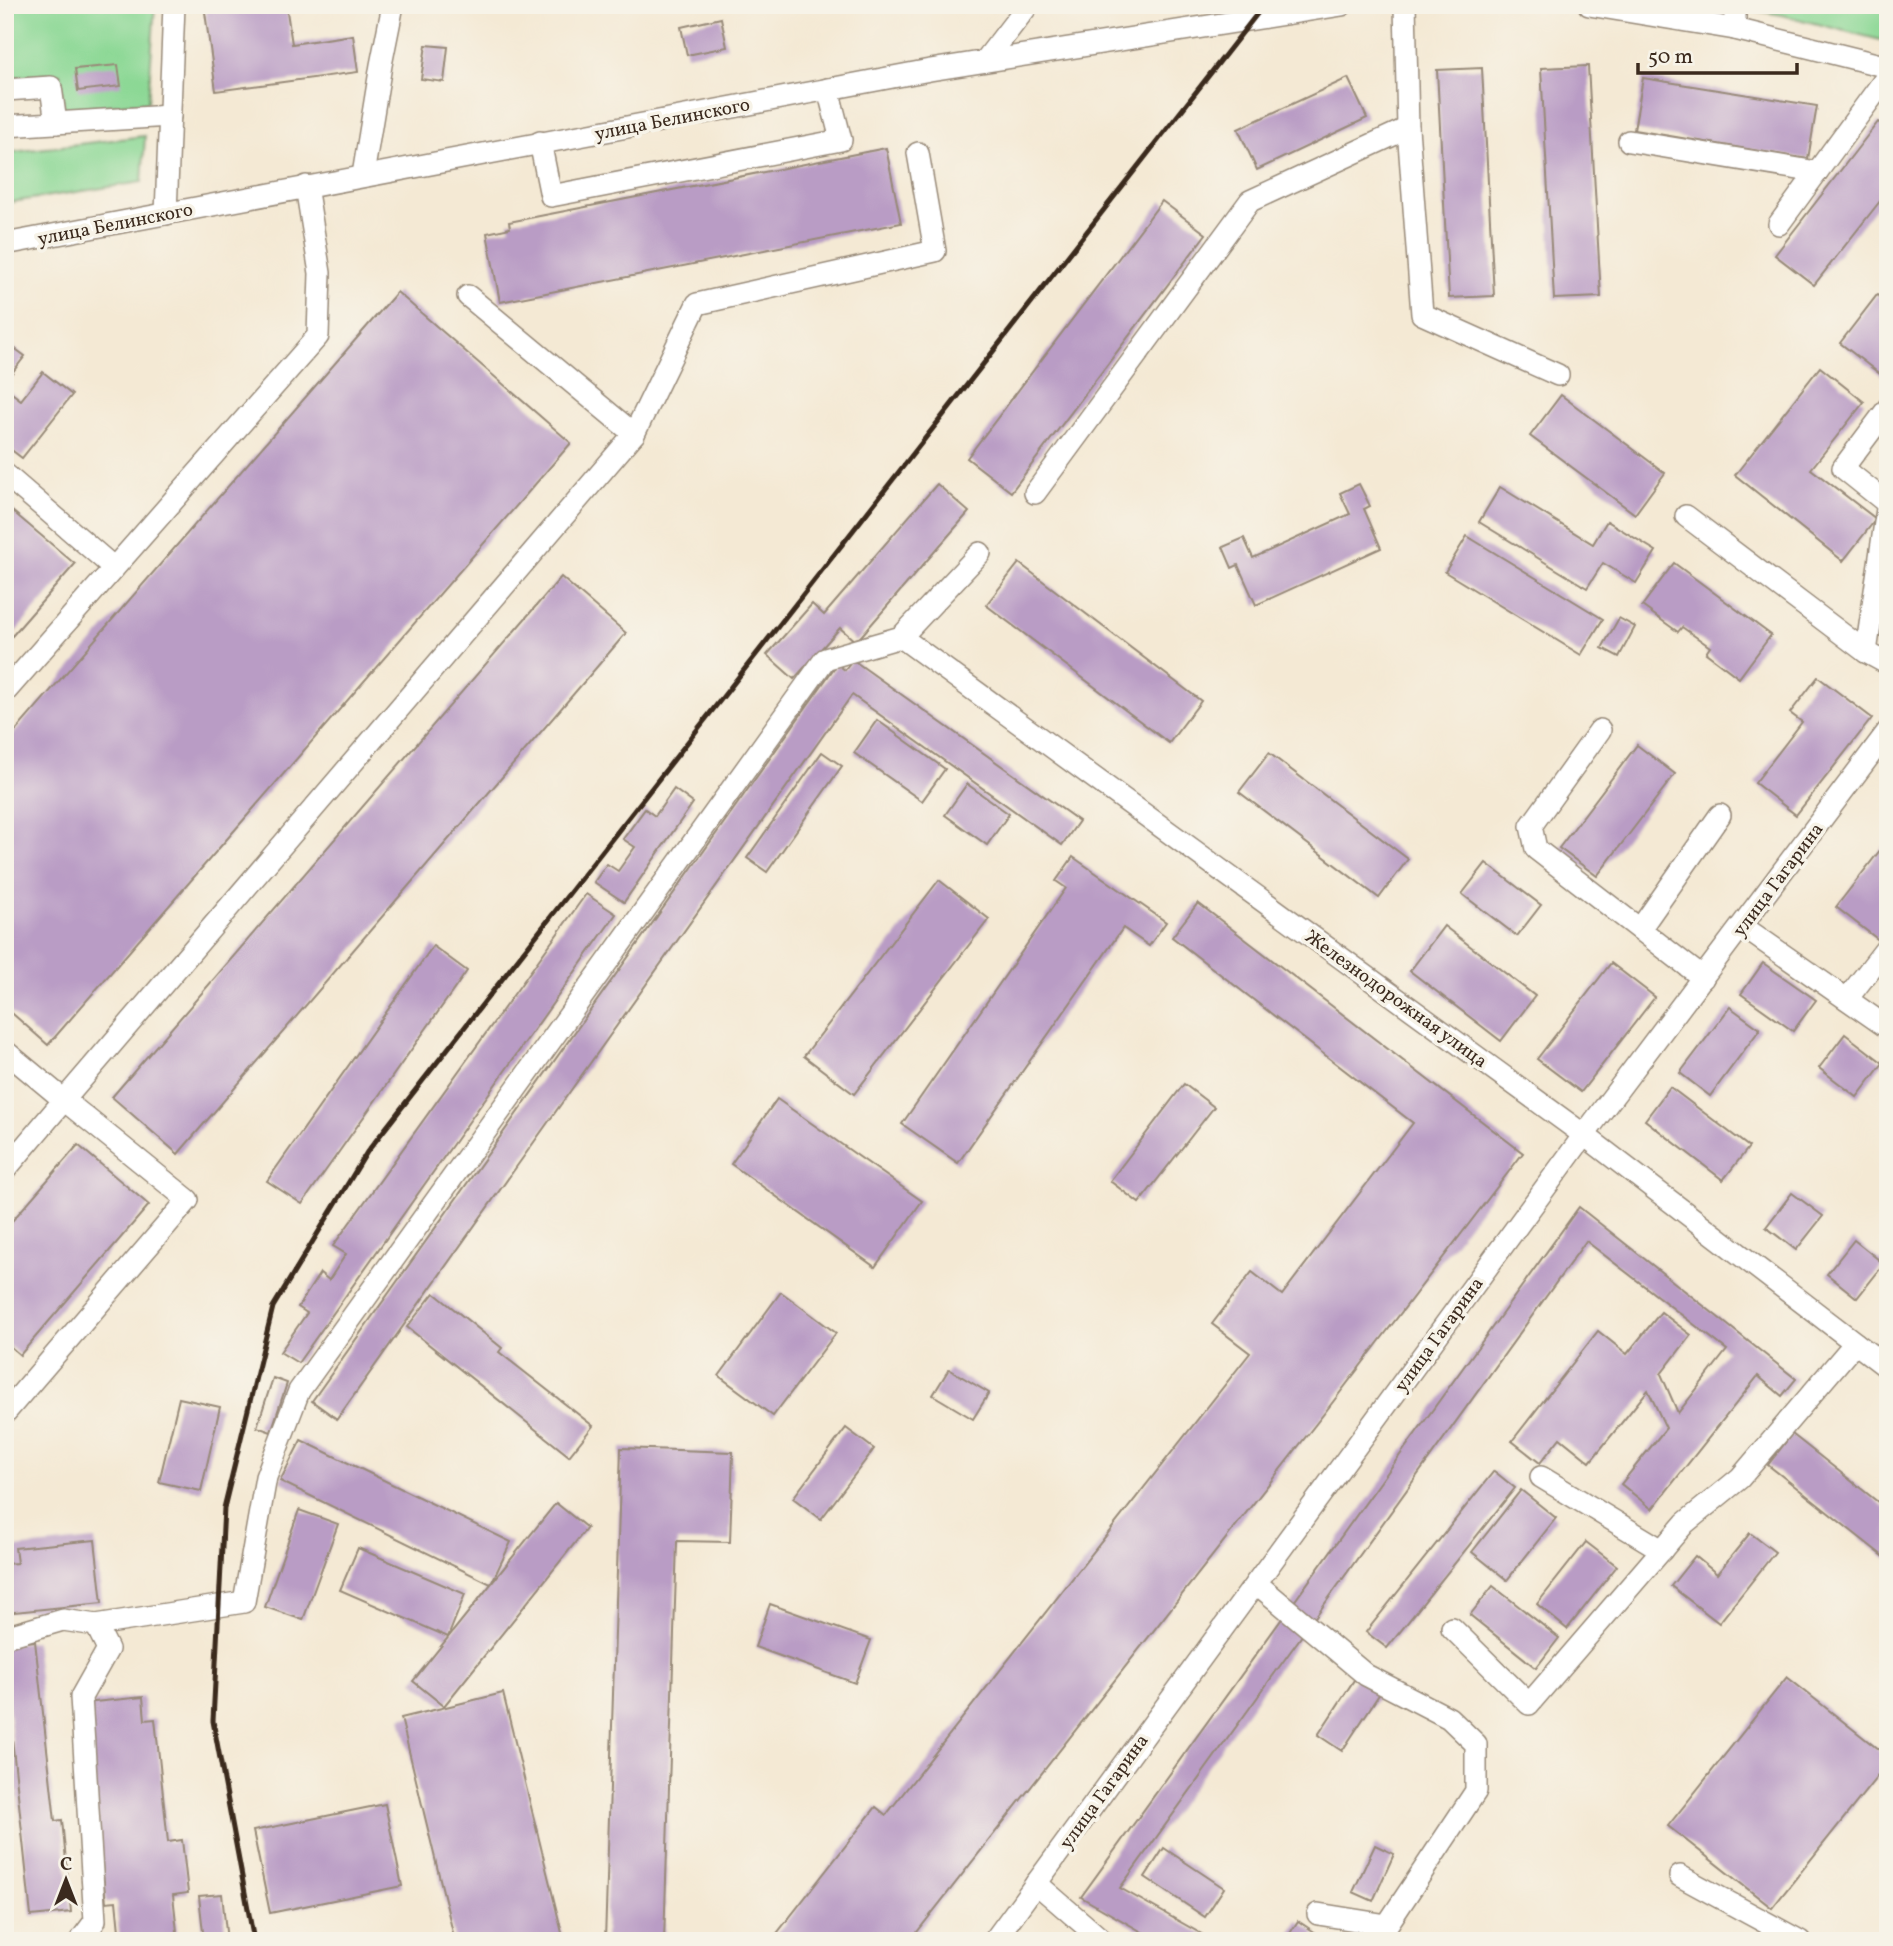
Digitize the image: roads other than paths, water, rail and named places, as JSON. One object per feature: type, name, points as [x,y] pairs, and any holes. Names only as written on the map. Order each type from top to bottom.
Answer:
[{"type":"street","points":[[166,214],[174,5]]},
{"type":"street","points":[[363,175],[393,5]]},
{"type":"street","points":[[985,61],[1028,5]]},
{"type":"street","name":"улица Белинского","points":[[5,244],[828,89],[985,61],[1342,5]]},
{"type":"street","points":[[1405,5],[1408,128],[1422,314],[1558,374]]},
{"type":"street","points":[[1588,5],[1735,29],[1888,67]]},
{"type":"street","points":[[1735,5],[1735,29]]},
{"type":"street","points":[[1779,224],[1888,75]]},
{"type":"street","points":[[5,90],[51,87],[56,123]]},
{"type":"street","points":[[540,142],[551,195],[841,140],[828,89]]},
{"type":"street","points":[[5,126],[170,113]]},
{"type":"street","points":[[1035,493],[1250,201],[1408,128]]},
{"type":"street","points":[[1629,141],[1817,172]]},
{"type":"street","points":[[5,1170],[634,434],[697,304],[935,251],[918,153]]},
{"type":"street","points":[[5,692],[318,336],[320,273],[306,186]]},
{"type":"street","points":[[468,296],[634,434]]},
{"type":"street","points":[[1866,652],[1887,503],[1843,468],[1888,408]]},
{"type":"street","points":[[5,474],[114,568]]},
{"type":"street","points":[[1686,516],[1866,652],[1888,663]]},
{"type":"street","points":[[5,1637],[63,1620],[96,1625],[244,1602],[266,1476],[299,1391],[825,659],[901,637],[980,553]]},
{"type":"street","name":"Железнодорожная улица","points":[[901,637],[1584,1135],[1888,1368]]},
{"type":"street","points":[[1600,730],[1531,826],[1536,849],[1703,978]]},
{"type":"street","name":"улица Гагарина","points":[[994,1941],[1584,1135],[1888,731]]},
{"type":"street","points":[[1640,929],[1720,815]]},
{"type":"street","points":[[1742,926],[1888,1028]]},
{"type":"street","points":[[1847,999],[1888,946]]},
{"type":"street","points":[[5,1051],[188,1200],[5,1413]]},
{"type":"street","points":[[1452,1628],[1530,1704],[1685,1523],[1741,1478],[1855,1343]]},
{"type":"street","points":[[1541,1477],[1662,1549]]},
{"type":"street","points":[[1256,1583],[1366,1675],[1450,1718],[1476,1744],[1475,1791],[1387,1925],[1318,1914]]},
{"type":"street","points":[[80,1941],[95,1921],[81,1697],[108,1649],[96,1625]]},
{"type":"street","points":[[1680,1876],[1800,1941]]},
{"type":"street","points":[[1036,1883],[1103,1941]]},
{"type":"railway","points":[[254,1941],[213,1721],[224,1508],[273,1307],[367,1152],[1264,5]]}]
